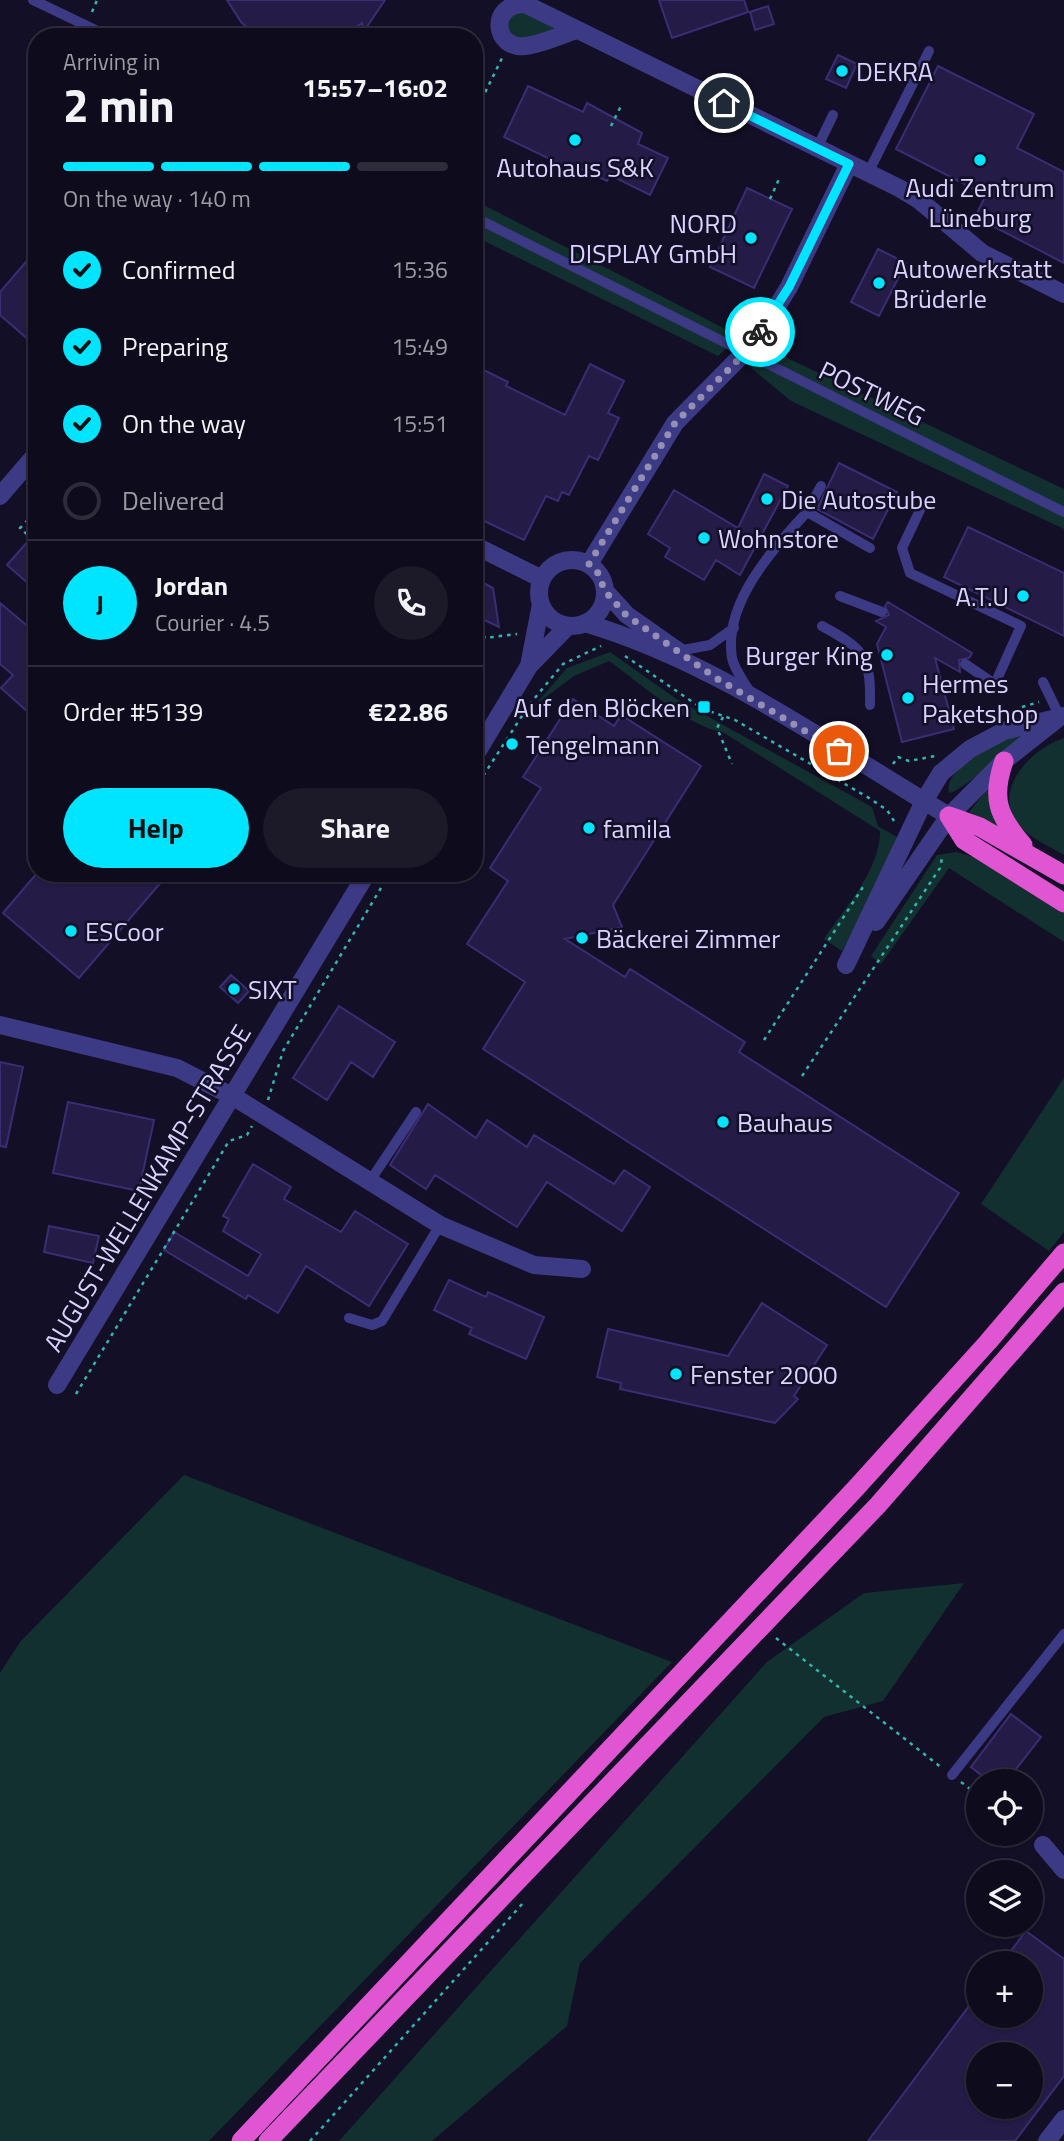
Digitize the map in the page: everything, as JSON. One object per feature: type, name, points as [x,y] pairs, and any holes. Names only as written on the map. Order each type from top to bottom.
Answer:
[{"type":"highway","points":[[1004,761],[998,778],[999,807],[1004,822],[1029,855]]},
{"type":"highway","points":[[949,816],[980,827],[1064,875]]},
{"type":"highway","points":[[949,816],[964,841],[1064,902]]},
{"type":"highway","points":[[241,2141],[856,1488],[1064,1253]]},
{"type":"highway","points":[[273,2138],[878,1505],[1064,1292]]},
{"type":"street","points":[[577,30],[524,47],[509,44],[502,36],[499,24],[503,12],[513,4],[525,4],[919,200],[982,253],[1064,294]]},
{"type":"street","points":[[589,564],[675,423],[744,354],[789,287],[849,164]]},
{"type":"street","points":[[0,495],[28,463]]},
{"type":"street","points":[[483,550],[542,579]]},
{"type":"street","points":[[529,666],[541,604],[542,579],[557,564],[579,561],[589,564],[597,571],[605,591],[626,615],[716,678]]},
{"type":"street","points":[[483,742],[529,666],[577,624],[600,610],[605,591]]},
{"type":"street","points":[[541,604],[547,615],[616,632],[716,678],[949,816]]},
{"type":"street","points":[[1062,717],[1004,761],[949,816],[846,965],[924,802],[941,774],[970,749],[1003,731],[1062,717]]},
{"type":"street","name":"AUGUST-WELLENKAMP-STRASSE","points":[[57,1385],[234,1097],[362,882]]},
{"type":"street","points":[[0,1025],[177,1068],[234,1097],[440,1225],[534,1265],[582,1269]]},
{"type":"street","points":[[1043,1845],[1064,1870]]},
{"type":"street","points":[[1047,2141],[1064,2119]]},
{"type":"lane","points":[[33,0],[91,28]]},
{"type":"lane","points":[[868,173],[929,51]]},
{"type":"lane","points":[[817,148],[833,115]]},
{"type":"lane","name":"POSTWEG","points":[[483,222],[1064,512]]},
{"type":"lane","points":[[752,697],[732,659],[736,611],[766,556],[807,512],[821,486]]},
{"type":"lane","points":[[920,510],[902,548],[910,573],[1021,626],[994,679],[965,663]]},
{"type":"lane","points":[[807,512],[870,548]]},
{"type":"lane","points":[[840,596],[882,612]]},
{"type":"lane","points":[[822,626],[855,644],[865,657],[871,675],[870,705]]},
{"type":"lane","points":[[678,651],[710,645],[734,628]]},
{"type":"lane","points":[[1043,682],[1062,717]]},
{"type":"lane","points":[[370,1181],[416,1112]]},
{"type":"lane","points":[[349,1318],[372,1325],[382,1321],[440,1225]]},
{"type":"lane","points":[[952,1775],[1064,1634]]},
{"type":"path","points":[[483,97],[509,44]]},
{"type":"path","points":[[611,126],[621,106]]},
{"type":"path","points":[[770,199],[780,177]]},
{"type":"path","points":[[28,520],[20,528],[28,535]]},
{"type":"path","points":[[483,776],[529,705],[563,664],[603,645],[610,646]]},
{"type":"path","points":[[620,652],[681,696],[723,717],[735,720],[869,798],[887,810],[895,824]]},
{"type":"path","points":[[723,717],[717,728],[732,764]]},
{"type":"path","points":[[76,1394],[229,1142],[247,1135],[260,1114],[272,1094],[283,1051],[385,882]]},
{"type":"path","points":[[764,1040],[821,949]]},
{"type":"path","points":[[802,1076],[868,979]]},
{"type":"path","points":[[775,1637],[966,1786]]},
{"type":"green space","points":[[513,4],[577,30],[509,44],[502,12]]},
{"type":"green space","points":[[483,205],[739,336],[718,356],[483,240]]},
{"type":"green space","points":[[766,348],[1064,489],[1064,529],[791,401],[751,368]]},
{"type":"green space","points":[[610,652],[678,700],[872,807],[878,826],[902,840],[842,951],[824,939],[868,874],[878,846],[880,831],[721,731],[695,722],[680,713],[609,661],[574,676],[534,706],[567,668]]},
{"type":"green space","points":[[1040,726],[978,775],[949,793],[950,782],[969,760]]},
{"type":"green space","points":[[1064,738],[1064,855],[1026,832],[1015,819],[1010,805],[1010,791],[1016,777],[1036,753]]},
{"type":"green space","points":[[992,784],[1000,829],[969,812]]},
{"type":"green space","points":[[956,852],[982,859],[1064,913],[1064,942],[949,868],[881,964],[871,956],[937,855]]},
{"type":"green space","points":[[1064,1078],[1064,1232],[1049,1251],[981,1204]]},
{"type":"green space","points":[[184,1475],[672,1662],[209,2141],[0,2141],[0,1673],[20,1642]]},
{"type":"green space","points":[[964,1583],[883,1701],[824,1717],[580,1963],[567,2026],[432,2141],[339,2141],[767,1662],[864,1593]]},
{"type":"building","points":[[227,0],[385,0],[366,28],[363,28],[362,23],[355,28],[248,28]]},
{"type":"building","points":[[659,0],[744,0],[748,12],[672,38]]},
{"type":"building","points":[[768,6],[774,24],[755,30],[750,12]]},
{"type":"building","name":"DEKRA","points":[[838,55],[857,64],[846,88],[826,79]]},
{"type":"building","name":"Audi Zentrum Lüneburg","points":[[938,66],[1034,114],[1017,148],[1064,172],[1064,263],[975,217],[986,195],[896,149]]},
{"type":"building","name":"Autohaus S&K","points":[[528,86],[583,112],[587,103],[642,133],[638,144],[668,158],[650,195],[610,175],[607,181],[579,168],[577,172],[504,137]]},
{"type":"building","name":"NORD DISPLAY GmbH","points":[[747,188],[792,209],[754,288],[710,267]]},
{"type":"building","name":"Autowerkstatt Brüderle","points":[[878,249],[906,263],[879,316],[851,302]]},
{"type":"building","points":[[28,259],[28,339],[0,315],[0,292]]},
{"type":"building","points":[[590,364],[624,381],[608,413],[619,418],[598,460],[589,456],[569,495],[562,492],[558,501],[546,496],[524,540],[483,520],[483,370],[508,382],[506,386],[565,415]]},
{"type":"building","points":[[839,463],[897,492],[873,539],[817,509]]},
{"type":"building","name":"Wohnstore","points":[[764,474],[788,486],[740,575],[716,560],[704,580],[665,557],[670,548],[648,534],[674,490],[738,528]]},
{"type":"building","name":"A.T.U","points":[[968,527],[1064,573],[1064,636],[944,577]]},
{"type":"building","points":[[28,541],[28,583],[7,565]]},
{"type":"building","points":[[483,583],[493,588],[499,627],[483,619]]},
{"type":"building","points":[[888,602],[972,653],[969,658],[959,660],[960,672],[935,658],[954,729],[902,742],[877,644],[886,627],[876,621],[889,615],[885,606]]},
{"type":"building","points":[[0,603],[28,626],[28,712],[1,688],[13,675],[0,664]]},
{"type":"building","name":"Bauhaus","points":[[573,699],[614,726],[621,715],[701,766],[613,905],[622,927],[565,939],[625,977],[630,969],[745,1042],[739,1052],[959,1193],[886,1307],[483,1049],[525,982],[467,944],[508,881],[490,868],[541,788],[523,777]]},
{"type":"building","name":"ESCoor","points":[[29,882],[161,882],[79,978],[3,913]]},
{"type":"building","name":"SIXT","points":[[231,975],[249,991],[238,1003],[220,987]]},
{"type":"building","points":[[339,1006],[395,1042],[373,1077],[351,1062],[327,1100],[293,1078]]},
{"type":"building","points":[[0,1062],[23,1067],[6,1147],[0,1146]]},
{"type":"building","points":[[68,1102],[154,1120],[139,1191],[53,1173]]},
{"type":"building","points":[[428,1104],[476,1138],[487,1120],[527,1147],[534,1135],[614,1184],[624,1170],[650,1187],[622,1231],[547,1182],[517,1227],[435,1175],[426,1189],[390,1165]]},
{"type":"building","points":[[253,1164],[291,1187],[284,1199],[341,1232],[355,1211],[408,1244],[369,1306],[306,1266],[278,1313],[248,1295],[246,1299],[164,1250],[174,1232],[248,1276],[261,1254],[223,1231],[229,1219],[223,1216]]},
{"type":"building","points":[[49,1226],[99,1236],[93,1263],[44,1252]]},
{"type":"building","points":[[449,1280],[486,1297],[488,1292],[544,1317],[526,1359],[469,1334],[472,1328],[434,1310]]},
{"type":"building","points":[[762,1303],[827,1345],[794,1396],[798,1399],[775,1423],[620,1389],[621,1383],[597,1377],[608,1329],[728,1356]]},
{"type":"building","points":[[1011,1714],[1041,1737],[1016,1769],[971,1767]]},
{"type":"building","points":[[1021,1937],[1034,1937],[1064,1959],[1064,2076],[1043,2104],[1043,2042],[966,2042],[966,2119],[1032,2119],[1015,2141],[868,2141],[966,2010],[966,2028],[1043,2028],[1043,1951],[1011,1951]]},
{"type":"way so far","points":[[760,332],[744,354],[675,423],[654,453],[589,564],[603,581],[605,591],[626,615],[716,678],[839,751]]},
{"type":"place","name":"DEKRA","points":[[842,71]]},
{"type":"place","name":"Autohaus S&K","points":[[575,140]]},
{"type":"place","name":"Audi Zentrum Lüneburg","points":[[980,160]]},
{"type":"place","name":"NORD DISPLAY GmbH","points":[[751,238]]},
{"type":"place","name":"Autowerkstatt Brüderle","points":[[879,283]]},
{"type":"place","name":"Die Autostube","points":[[767,499]]},
{"type":"place","name":"Wohnstore","points":[[704,538]]},
{"type":"place","name":"A.T.U","points":[[1023,596]]},
{"type":"place","name":"Burger King","points":[[887,655]]},
{"type":"place","name":"Hermes Paketshop","points":[[908,698]]},
{"type":"place","name":"Auf den Blöcken","points":[[704,707]]},
{"type":"place","name":"Tengelmann","points":[[512,744]]},
{"type":"place","name":"famila","points":[[589,828]]},
{"type":"place","name":"ESCoor","points":[[71,931]]},
{"type":"place","name":"Bäckerei Zimmer","points":[[582,938]]},
{"type":"place","name":"SIXT","points":[[234,989]]},
{"type":"place","name":"Bauhaus","points":[[723,1122]]},
{"type":"place","name":"Fenster 2000","points":[[676,1374]]},
{"type":"route","points":[[724,103],[849,164],[789,287],[760,332]]}]
